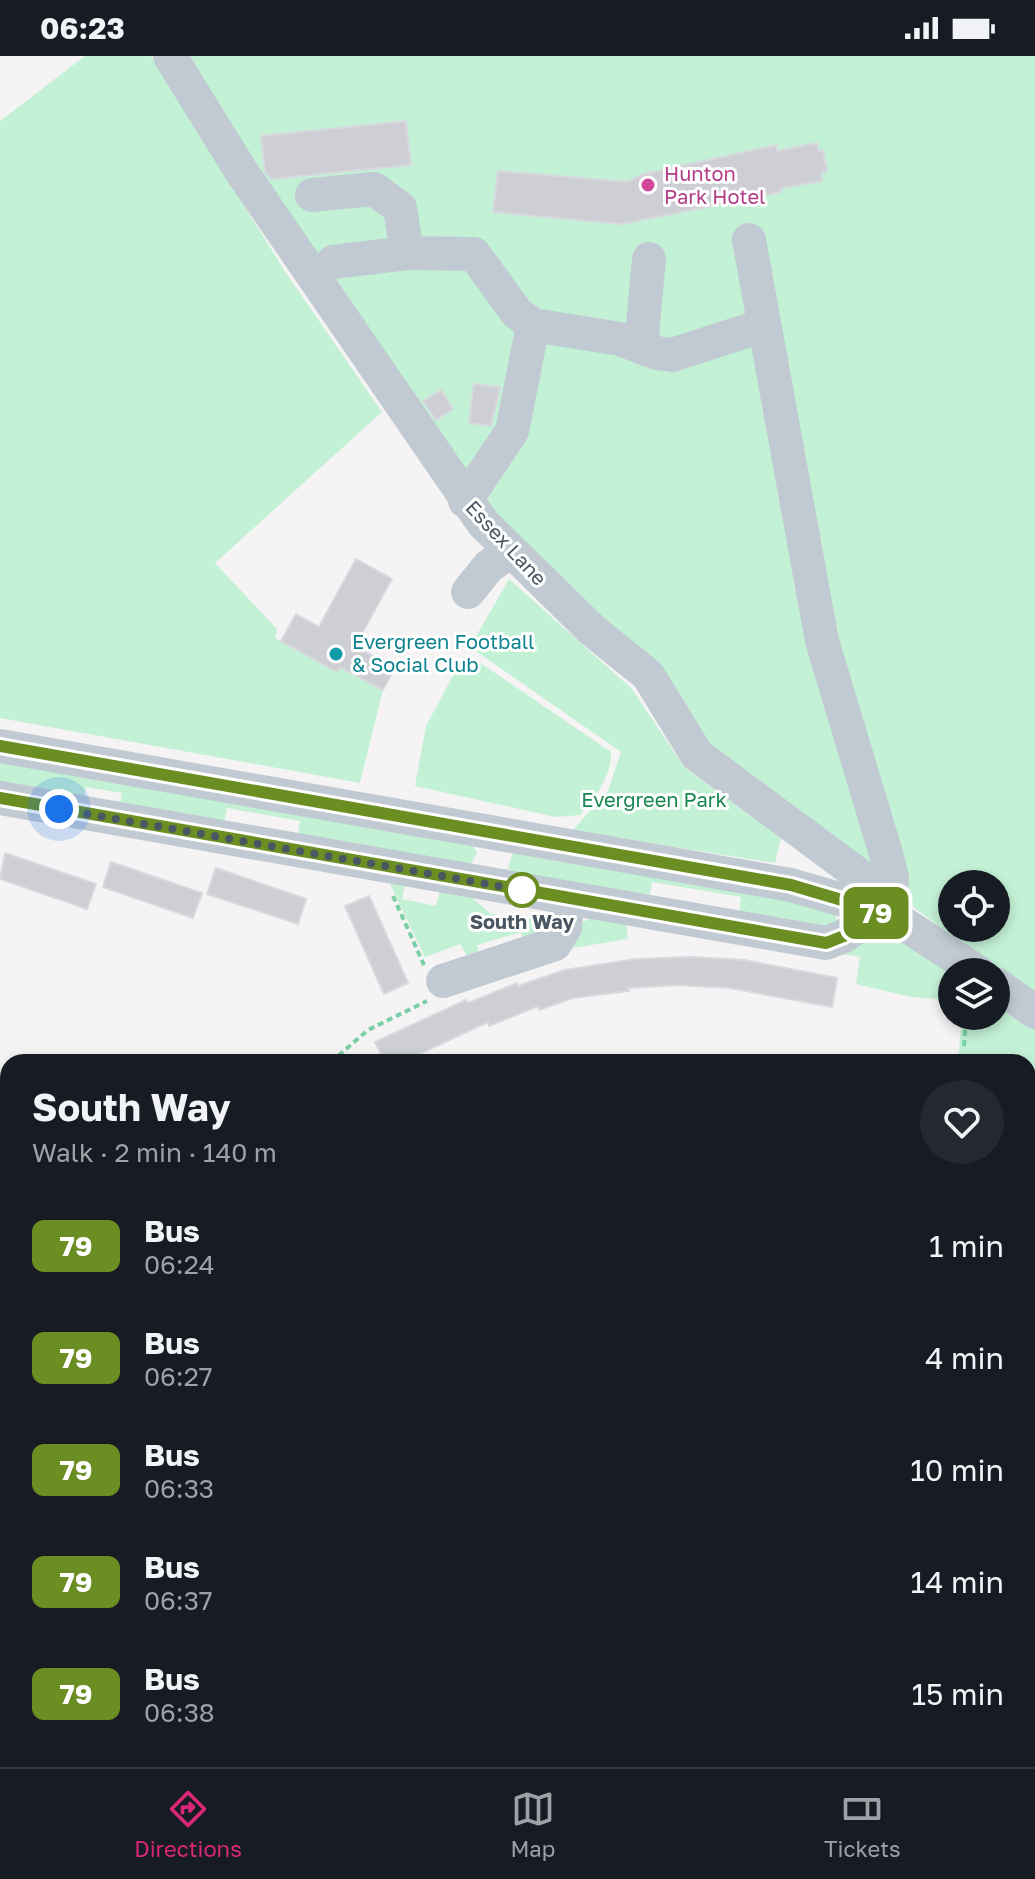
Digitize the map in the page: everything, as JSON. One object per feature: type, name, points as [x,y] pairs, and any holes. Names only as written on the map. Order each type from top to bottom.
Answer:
[{"type":"street","name":"Essex Lane","points":[[170,56],[241,171],[465,501],[510,552],[592,630],[648,675],[697,755],[801,829],[890,911]]},
{"type":"street","points":[[312,195],[374,189],[400,208],[407,253]]},
{"type":"street","points":[[749,240],[762,326],[822,641],[887,857],[892,878],[890,911]]},
{"type":"street","points":[[333,262],[407,253],[474,254],[517,313],[533,325],[620,339],[672,355],[762,326]]},
{"type":"street","points":[[641,346],[649,259]]},
{"type":"street","points":[[465,501],[512,431],[533,325]]},
{"type":"street","points":[[468,592],[489,566],[510,552]]},
{"type":"street","points":[[0,746],[791,885],[890,911],[958,958]]},
{"type":"street","points":[[0,798],[826,943],[890,911]]},
{"type":"street","points":[[791,885],[801,829]]},
{"type":"street","points":[[488,884],[495,833]]},
{"type":"street","points":[[436,983],[555,944],[565,927],[568,898]]},
{"type":"street","points":[[1010,994],[1035,1012]]},
{"type":"path","points":[[340,1054],[368,1030],[436,983],[390,890]]},
{"type":"path","points":[[964,1046],[965,1030]]},
{"type":"green space","points":[[85,56],[151,56],[286,273],[382,412],[215,563],[277,629],[275,638],[337,671],[340,667],[383,690],[360,783],[0,718],[0,121]]},
{"type":"green space","points":[[181,56],[1035,56],[1035,996],[1010,978],[1010,958],[983,958],[961,942],[1010,942],[1010,870],[938,870],[938,925],[711,748],[603,621],[487,510]]},
{"type":"green space","name":"Evergreen Park","points":[[509,579],[632,689],[685,768],[781,838],[775,863],[572,831],[608,791],[621,752],[470,647]]},
{"type":"green space","points":[[463,657],[473,658],[611,752],[606,778],[580,815],[556,817],[415,786],[426,726]]},
{"type":"green space","points":[[0,759],[473,846],[477,853],[469,867],[297,840],[300,821],[227,808],[223,828],[119,809],[122,793],[86,787],[83,802],[0,787]]},
{"type":"green space","points":[[513,852],[833,908],[838,923],[834,928],[739,914],[741,897],[652,882],[649,898],[515,874],[508,868]]},
{"type":"green space","points":[[388,880],[405,883],[402,899],[436,906],[440,891],[470,896],[491,914],[558,922],[525,946],[521,932],[477,945],[481,959],[470,961],[460,944],[425,957]]},
{"type":"green space","points":[[590,918],[626,923],[628,939],[573,948],[580,924]]},
{"type":"green space","points":[[884,932],[897,936],[938,963],[938,999],[911,997],[856,984],[860,957],[835,953]]},
{"type":"green space","points":[[1010,1006],[1035,1028],[1035,1054],[959,1054],[961,1030],[1010,1030]]},
{"type":"building","points":[[406,121],[411,165],[271,179],[265,171],[261,136]]},
{"type":"building","name":"Hunton Park Hotel","points":[[817,143],[818,151],[823,150],[827,171],[821,173],[822,181],[781,188],[781,192],[622,224],[493,212],[498,171],[628,182],[644,174],[777,145],[777,151]]},
{"type":"building","points":[[474,384],[500,387],[491,426],[469,423]]},
{"type":"building","points":[[441,390],[453,409],[436,420],[423,401]]},
{"type":"building","points":[[356,559],[392,579],[355,646],[395,668],[383,690],[340,667],[337,672],[281,641],[296,614],[319,627]]},
{"type":"building","points":[[5,853],[96,884],[87,909],[0,879]]},
{"type":"building","points":[[111,862],[202,893],[193,918],[103,887]]},
{"type":"building","points":[[216,868],[306,899],[298,924],[207,894]]},
{"type":"building","points":[[369,896],[408,983],[384,994],[345,906]]},
{"type":"building","points":[[691,957],[744,960],[837,978],[832,1007],[730,988],[678,985],[628,988],[629,991],[573,998],[539,1010],[538,1006],[489,1026],[488,1022],[419,1054],[381,1054],[375,1042],[466,1000],[468,1003],[517,983],[518,986],[565,970],[636,959]]},
{"type":"bus line","name":"79","points":[[0,746],[791,885],[879,911],[844,936],[826,943],[0,798]]},
{"type":"place","name":"Hunton Park Hotel","points":[[648,185]]},
{"type":"place","name":"Evergreen Football & Social Club","points":[[336,654]]},
{"type":"place","name":"South Way","points":[[522,890]]},
{"type":"route","points":[[59,809],[522,890]]}]
